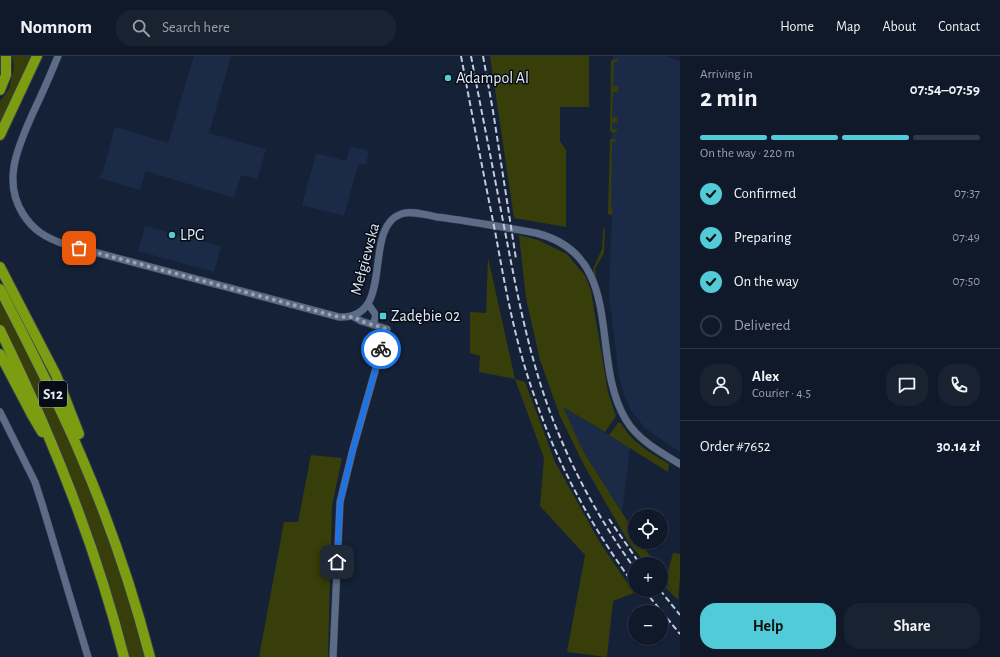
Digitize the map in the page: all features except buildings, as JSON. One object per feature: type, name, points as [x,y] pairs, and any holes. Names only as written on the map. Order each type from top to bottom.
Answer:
[{"type":"highway","points":[[0,90],[6,75],[6,56]]},
{"type":"highway","points":[[0,135],[37,56]]},
{"type":"highway","points":[[0,263],[7,280]]},
{"type":"highway","points":[[0,267],[56,375],[88,459],[100,503]]},
{"type":"highway","name":"S12","points":[[0,289],[60,408],[82,456],[130,586],[150,657]]},
{"type":"highway","name":"S12","points":[[0,330],[61,463],[94,554],[124,657]]},
{"type":"highway","points":[[0,354],[32,415],[61,463]]},
{"type":"street","name":"Mełgiewska","points":[[58,56],[21,140],[12,172],[13,189],[20,210],[31,226],[45,237],[64,244],[339,317],[354,317],[359,314],[368,304],[375,283],[385,229],[393,217],[403,213],[410,213],[511,228],[543,235],[559,241],[578,256],[587,268],[595,284],[601,308],[610,379],[623,415],[640,437],[654,448],[680,464]]},
{"type":"street","points":[[368,304],[376,315],[373,325]]},
{"type":"street","points":[[333,657],[340,502],[386,329],[361,321],[354,317]]},
{"type":"street","points":[[0,412],[35,482],[44,507],[88,657]]},
{"type":"shaded area","points":[[194,56],[231,56],[209,133],[266,149],[257,179],[241,175],[234,198],[146,171],[140,190],[99,178],[103,171],[115,127],[168,143]]},
{"type":"shaded area","points":[[613,56],[665,56],[680,61],[680,452],[645,428],[633,413],[625,397],[619,376],[609,295],[612,209],[610,209]]},
{"type":"shaded area","points":[[350,146],[369,151],[366,164],[358,165],[344,216],[302,205],[316,153],[346,161]]},
{"type":"shaded area","points":[[145,226],[221,246],[214,272],[138,251]]},
{"type":"shaded area","points":[[562,406],[630,448],[622,512],[583,451]]},
{"type":"green space","points":[[12,56],[31,56],[0,122],[0,101],[9,89],[14,67]]},
{"type":"green space","points":[[490,56],[589,56],[589,107],[560,107],[560,141],[566,150],[566,227],[514,218]]},
{"type":"green space","points":[[617,59],[618,62],[614,62],[613,86],[618,86],[618,92],[613,92],[612,117],[617,117],[617,123],[612,123],[612,129],[617,129],[617,132],[613,133],[610,131],[611,60]]},
{"type":"green space","points":[[610,139],[615,139],[617,141],[612,142],[612,215],[608,214]]},
{"type":"green space","points":[[605,226],[604,253],[595,269],[595,276],[593,269],[602,249],[603,231]]},
{"type":"green space","points":[[519,235],[538,240],[567,254],[586,277],[591,291],[608,392],[616,416],[605,432],[563,407],[583,451],[628,522],[628,541],[585,467],[560,416],[540,360],[526,298]]},
{"type":"green space","points":[[488,257],[515,379],[479,372],[480,356],[470,353],[470,312],[486,313]]},
{"type":"green space","points":[[0,299],[54,406],[79,460],[119,568],[146,657],[129,657],[88,522],[37,397],[0,322]]},
{"type":"green space","points":[[515,379],[525,382],[555,462],[599,541],[628,584],[628,595],[613,601],[607,657],[567,652],[585,555],[540,506],[544,458]]},
{"type":"green space","points":[[618,423],[621,423],[630,436],[642,446],[669,464],[668,472],[609,435]]},
{"type":"green space","points":[[311,455],[342,458],[332,506],[328,657],[259,657],[284,522],[298,522]]},
{"type":"green space","points":[[634,549],[645,549],[651,557],[640,557]]},
{"type":"green space","points":[[673,553],[680,554],[678,600],[668,590],[668,585],[673,593],[668,584],[668,572]]},
{"type":"railway","points":[[461,56],[507,293],[527,375],[553,446],[577,495],[604,541],[628,576]]},
{"type":"railway","points":[[471,56],[520,308],[538,376],[553,421],[573,465],[595,508],[628,559]]},
{"type":"railway","points":[[483,56],[516,259]]},
{"type":"railway","points":[[609,519],[635,557]]},
{"type":"railway","points":[[650,597],[680,634]]},
{"type":"railway","points":[[666,597],[680,615]]},
{"type":"way so far","points":[[79,248],[339,317],[354,317],[366,323],[386,329],[381,349]]},
{"type":"place","name":"Adampol Al","points":[[448,78]]},
{"type":"place","name":"LPG","points":[[172,235]]},
{"type":"place","name":"Zadębie 02","points":[[383,316]]},
{"type":"route","points":[[337,562],[340,502],[381,349]]}]
